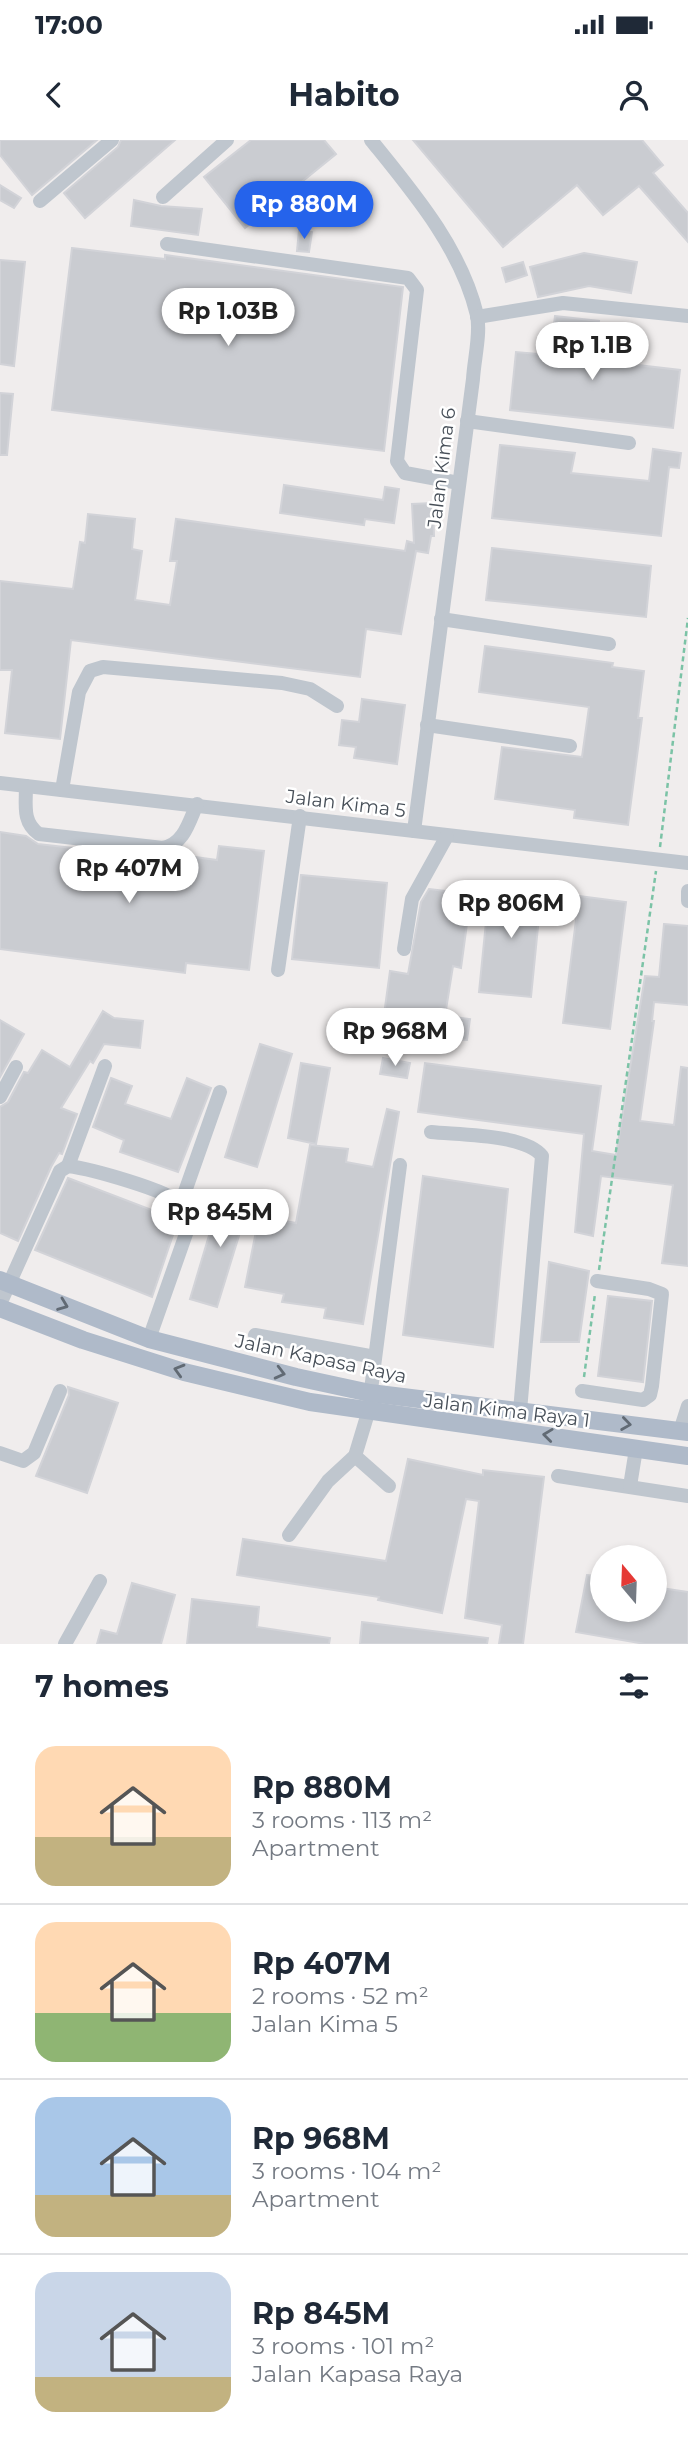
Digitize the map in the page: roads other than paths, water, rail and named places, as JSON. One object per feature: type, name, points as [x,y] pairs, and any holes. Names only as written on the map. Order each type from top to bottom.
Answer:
[{"type":"main road","name":"Jalan Kapasa Raya","points":[[3,1282],[149,1339],[370,1393],[684,1432]]},
{"type":"main road","name":"Jalan Kima Raya 1","points":[[0,1306],[83,1340],[184,1372],[310,1402],[688,1456]]},
{"type":"street","points":[[40,201],[112,140]]},
{"type":"street","points":[[163,197],[227,140]]},
{"type":"street","name":"Jalan Kima 6","points":[[371,140],[433,221],[452,254],[477,317],[467,421],[414,831]]},
{"type":"street","points":[[167,244],[408,278],[417,290],[397,461],[405,473],[459,483]]},
{"type":"street","points":[[477,317],[563,303],[688,316]]},
{"type":"street","points":[[467,421],[629,443]]},
{"type":"street","points":[[441,619],[608,644]]},
{"type":"street","points":[[62,790],[79,692],[90,671],[103,667],[282,683],[310,690],[337,706]]},
{"type":"street","points":[[427,725],[570,746]]},
{"type":"street","name":"Jalan Kima 5","points":[[0,783],[688,863]]},
{"type":"street","points":[[26,786],[26,820],[30,828],[39,834],[163,848],[175,846],[197,804]]},
{"type":"street","points":[[278,970],[300,816]]},
{"type":"street","points":[[404,949],[412,899],[447,836]]},
{"type":"street","points":[[688,891],[688,901]]},
{"type":"street","points":[[0,1306],[3,1282],[24,1256],[60,1171],[68,1166],[105,1066]]},
{"type":"street","points":[[0,1097],[16,1067]]},
{"type":"street","points":[[181,1203],[220,1091]]},
{"type":"street","points":[[431,1132],[518,1142],[534,1146],[542,1156],[520,1411]]},
{"type":"street","points":[[289,1535],[328,1481],[355,1456],[368,1412],[400,1165]]},
{"type":"street","points":[[68,1166],[101,1171],[181,1203],[189,1217],[187,1231],[149,1339]]},
{"type":"street","points":[[582,1391],[643,1400],[650,1395],[662,1294],[649,1289],[597,1281]]},
{"type":"street","points":[[255,1335],[375,1357]]},
{"type":"street","points":[[0,1453],[23,1461],[34,1454],[60,1391]]},
{"type":"street","points":[[684,1432],[688,1406]]},
{"type":"street","points":[[630,1486],[636,1449]]},
{"type":"street","points":[[355,1456],[389,1486]]},
{"type":"street","points":[[558,1476],[688,1496]]},
{"type":"street","points":[[65,1644],[100,1581]]}]
